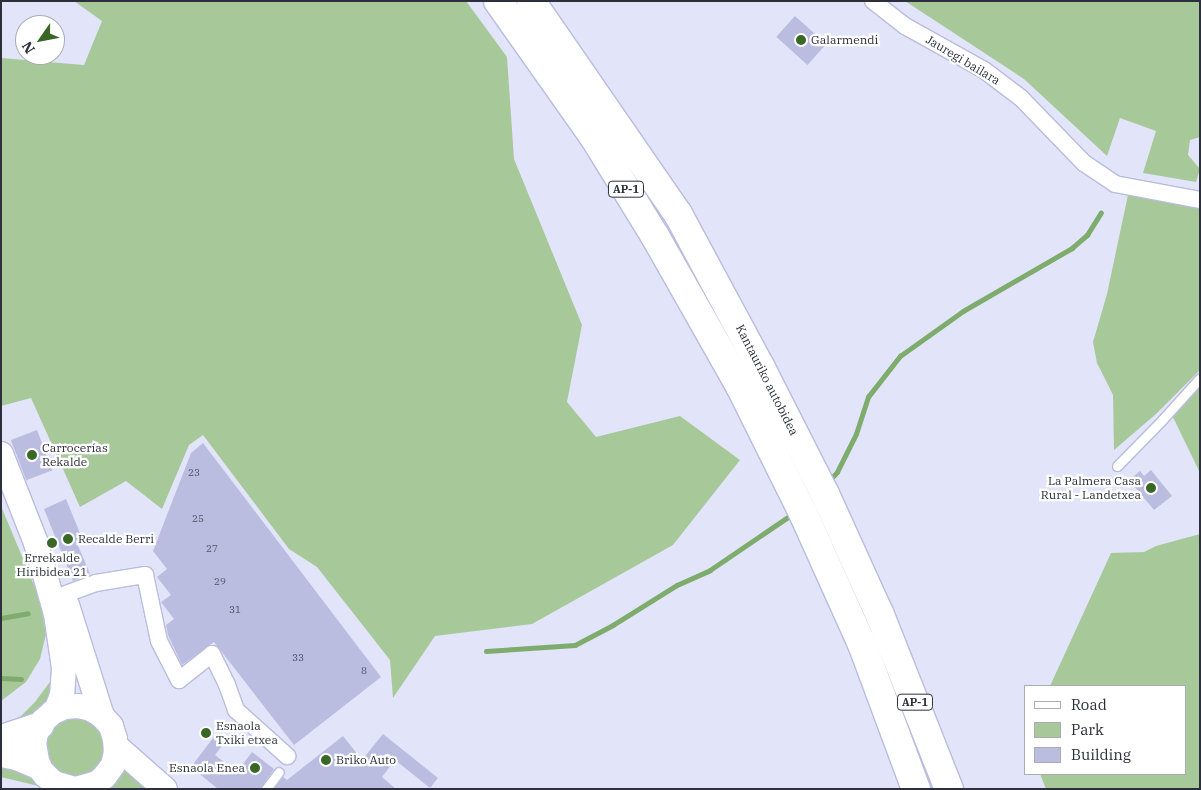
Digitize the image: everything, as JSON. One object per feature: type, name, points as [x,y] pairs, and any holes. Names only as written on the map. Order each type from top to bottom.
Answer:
[{"type":"highway","name":"AP-1","points":[[498,1],[594,137],[654,236],[740,386],[803,514],[852,624],[916,789]]},
{"type":"highway","name":"Kantauriko autobidea","points":[[531,1],[678,214],[761,368],[825,494],[880,615],[950,789]]},
{"type":"main road","points":[[1,454],[36,543],[63,595],[102,716]]},
{"type":"main road","points":[[36,543],[62,646],[63,688],[34,744],[38,766]]},
{"type":"main road","points":[[1,738],[78,706],[91,709],[102,716],[111,726],[116,746],[113,765],[105,776],[81,788],[54,782],[38,766],[17,757],[1,754]]},
{"type":"main road","points":[[116,746],[165,789]]},
{"type":"street","name":"Jauregi bailara","points":[[873,1],[905,26],[984,70],[1021,98],[1084,163],[1115,184],[1200,200]]},
{"type":"street","points":[[63,595],[96,583],[145,575],[159,641],[179,680],[212,654],[227,685],[236,710],[288,756]]},
{"type":"lane","points":[[1117,466],[1200,378]]},
{"type":"lane","points":[[266,789],[279,772]]},
{"type":"green space","points":[[74,1],[466,1],[507,57],[514,159],[582,325],[567,402],[596,437],[680,416],[740,460],[673,545],[532,624],[435,636],[393,698],[390,660],[317,567],[289,549],[203,435],[189,445],[162,509],[126,481],[80,507],[31,398],[1,406],[1,58],[15,59],[15,65],[65,65],[65,63],[84,65],[102,21]]},
{"type":"green space","points":[[905,1],[1200,1],[1200,137],[1190,140],[1188,155],[1200,169],[1196,182],[1143,173],[1156,131],[1120,118],[1107,156],[1024,79]]},
{"type":"green space","points":[[1128,195],[1200,206],[1200,370],[1156,414],[1114,450],[1113,395],[1097,363],[1093,342],[1107,294]]},
{"type":"green space","points":[[1200,385],[1200,473],[1172,415]]},
{"type":"green space","points":[[1,506],[39,597],[46,634],[40,659],[26,682],[1,701]]},
{"type":"green space","points":[[1200,534],[1200,789],[1046,789],[1040,775],[1186,775],[1186,685],[1050,685],[1111,553],[1144,552],[1156,546]]},
{"type":"green space","points":[[55,675],[50,700],[36,713],[9,722],[21,716],[35,702]]},
{"type":"green space","points":[[66,714],[98,722],[108,750],[99,768],[82,778],[62,775],[46,760],[44,738]]},
{"type":"green space","points":[[13,759],[43,787],[1,777],[1,760]]},
{"type":"green space","points":[[124,767],[150,789],[108,788]]},
{"type":"building","name":"Galarmendi","points":[[795,16],[826,44],[807,65],[776,37]]},
{"type":"building","name":"Carrocerías Rekalde","points":[[37,430],[52,470],[26,480],[11,440]]},
{"type":"building","points":[[203,443],[381,677],[294,745],[214,642],[182,665],[168,635],[166,625],[174,619],[161,602],[171,595],[157,577],[167,569],[153,551],[191,453]]},
{"type":"building","name":"La Palmera Casa Rural - Landetxea","points":[[1151,470],[1172,496],[1154,510],[1129,480],[1140,471],[1144,476]]},
{"type":"building","name":"Recalde Berri","points":[[66,499],[82,538],[76,541],[90,574],[73,581],[44,509]]},
{"type":"building","points":[[383,734],[438,778],[430,788],[395,760],[382,777],[396,789],[274,789],[283,777],[287,780],[343,736],[362,760]]},
{"type":"building","points":[[213,738],[222,746],[215,755],[237,772],[252,752],[274,769],[260,789],[218,789],[191,767]]},
{"type":"waterway","points":[[829,481],[837,472],[856,434],[868,397],[900,356],[963,311],[1072,248],[1087,235],[1101,213]]},
{"type":"waterway","points":[[486,651],[575,645],[613,625],[677,585],[710,570],[794,513]]},
{"type":"waterway","points":[[1,618],[28,613]]},
{"type":"waterway","points":[[1,678],[21,679]]},
{"type":"place","name":"Galarmendi","points":[[801,40]]},
{"type":"place","name":"Carrocerías Rekalde","points":[[32,455]]},
{"type":"place","name":"La Palmera Casa Rural - Landetxea","points":[[1151,488]]},
{"type":"place","name":"Recalde Berri","points":[[68,539]]},
{"type":"place","name":"Errekalde Hiribidea 21","points":[[52,543]]},
{"type":"place","name":"Esnaola Txiki etxea","points":[[206,733]]},
{"type":"place","name":"Briko Auto","points":[[326,760]]},
{"type":"place","name":"Esnaola Enea","points":[[255,768]]}]
